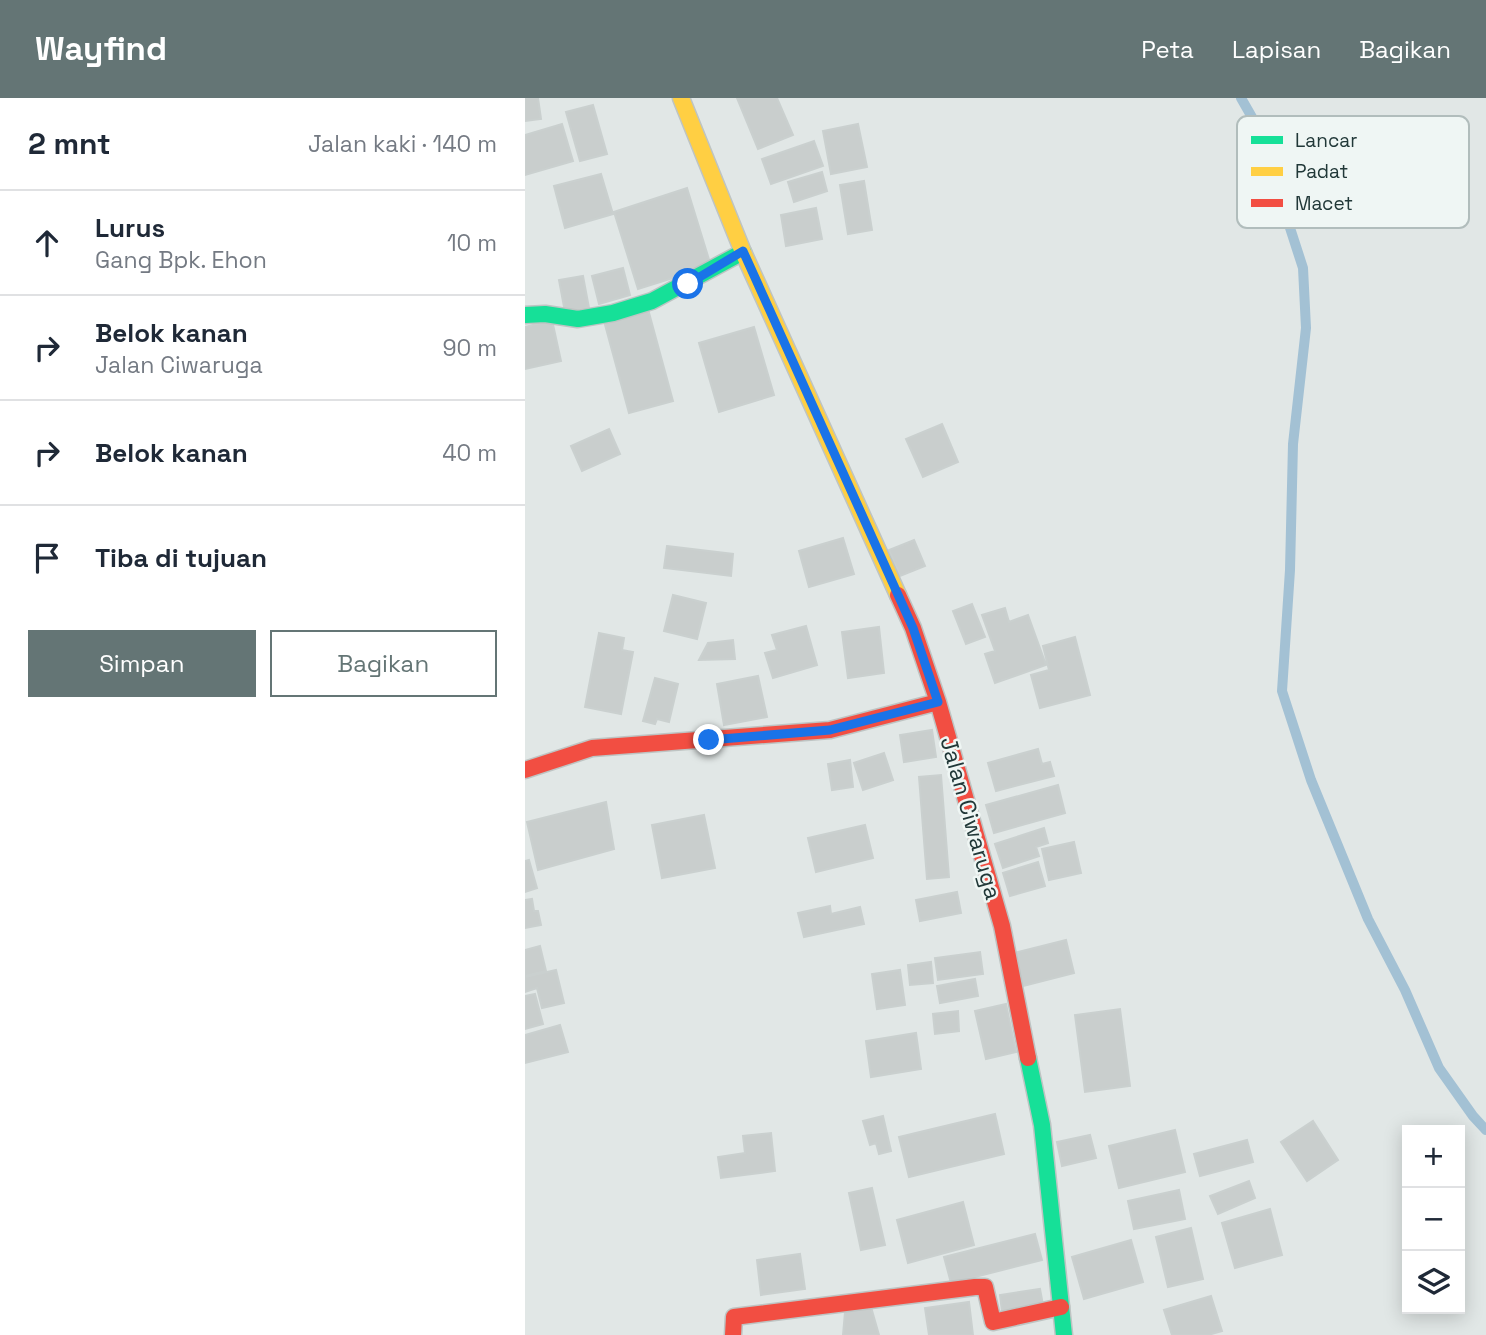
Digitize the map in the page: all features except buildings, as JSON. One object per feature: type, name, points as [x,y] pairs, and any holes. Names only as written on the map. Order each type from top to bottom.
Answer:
[{"type":"street","name":"Jalan Ciwaruga","points":[[681,98],[743,251],[913,628],[938,702],[1002,926],[1042,1125],[1063,1335]]},
{"type":"street","points":[[525,315],[545,314],[578,319],[613,313],[652,301],[688,284],[743,251]]},
{"type":"street","points":[[525,770],[592,748],[830,730],[938,702]]},
{"type":"street","points":[[733,1335],[734,1317],[975,1286],[985,1287],[993,1322],[1061,1307]]},
{"type":"waterway","points":[[1241,98],[1251,116]]},
{"type":"waterway","points":[[1290,228],[1303,268],[1306,328],[1293,444],[1290,570],[1282,691],[1311,780],[1368,919],[1405,990],[1439,1068],[1486,1130]]},
{"type":"traffic: fast","points":[[525,315],[545,314],[578,319],[613,313],[652,301],[743,252]]},
{"type":"traffic: fast","points":[[1028,1058],[1042,1125],[1064,1335]]},
{"type":"traffic: slow","points":[[681,98],[743,252],[898,595]]},
{"type":"traffic: jam","points":[[898,595],[913,628],[938,702],[1002,926],[1028,1058]]},
{"type":"traffic: jam","points":[[525,770],[592,748],[830,730],[938,702]]},
{"type":"traffic: jam","points":[[733,1335],[734,1317],[975,1287],[985,1287],[993,1322],[1061,1307]]},
{"type":"route","points":[[688,284],[743,251],[913,628],[938,702],[830,730],[709,740]]}]
